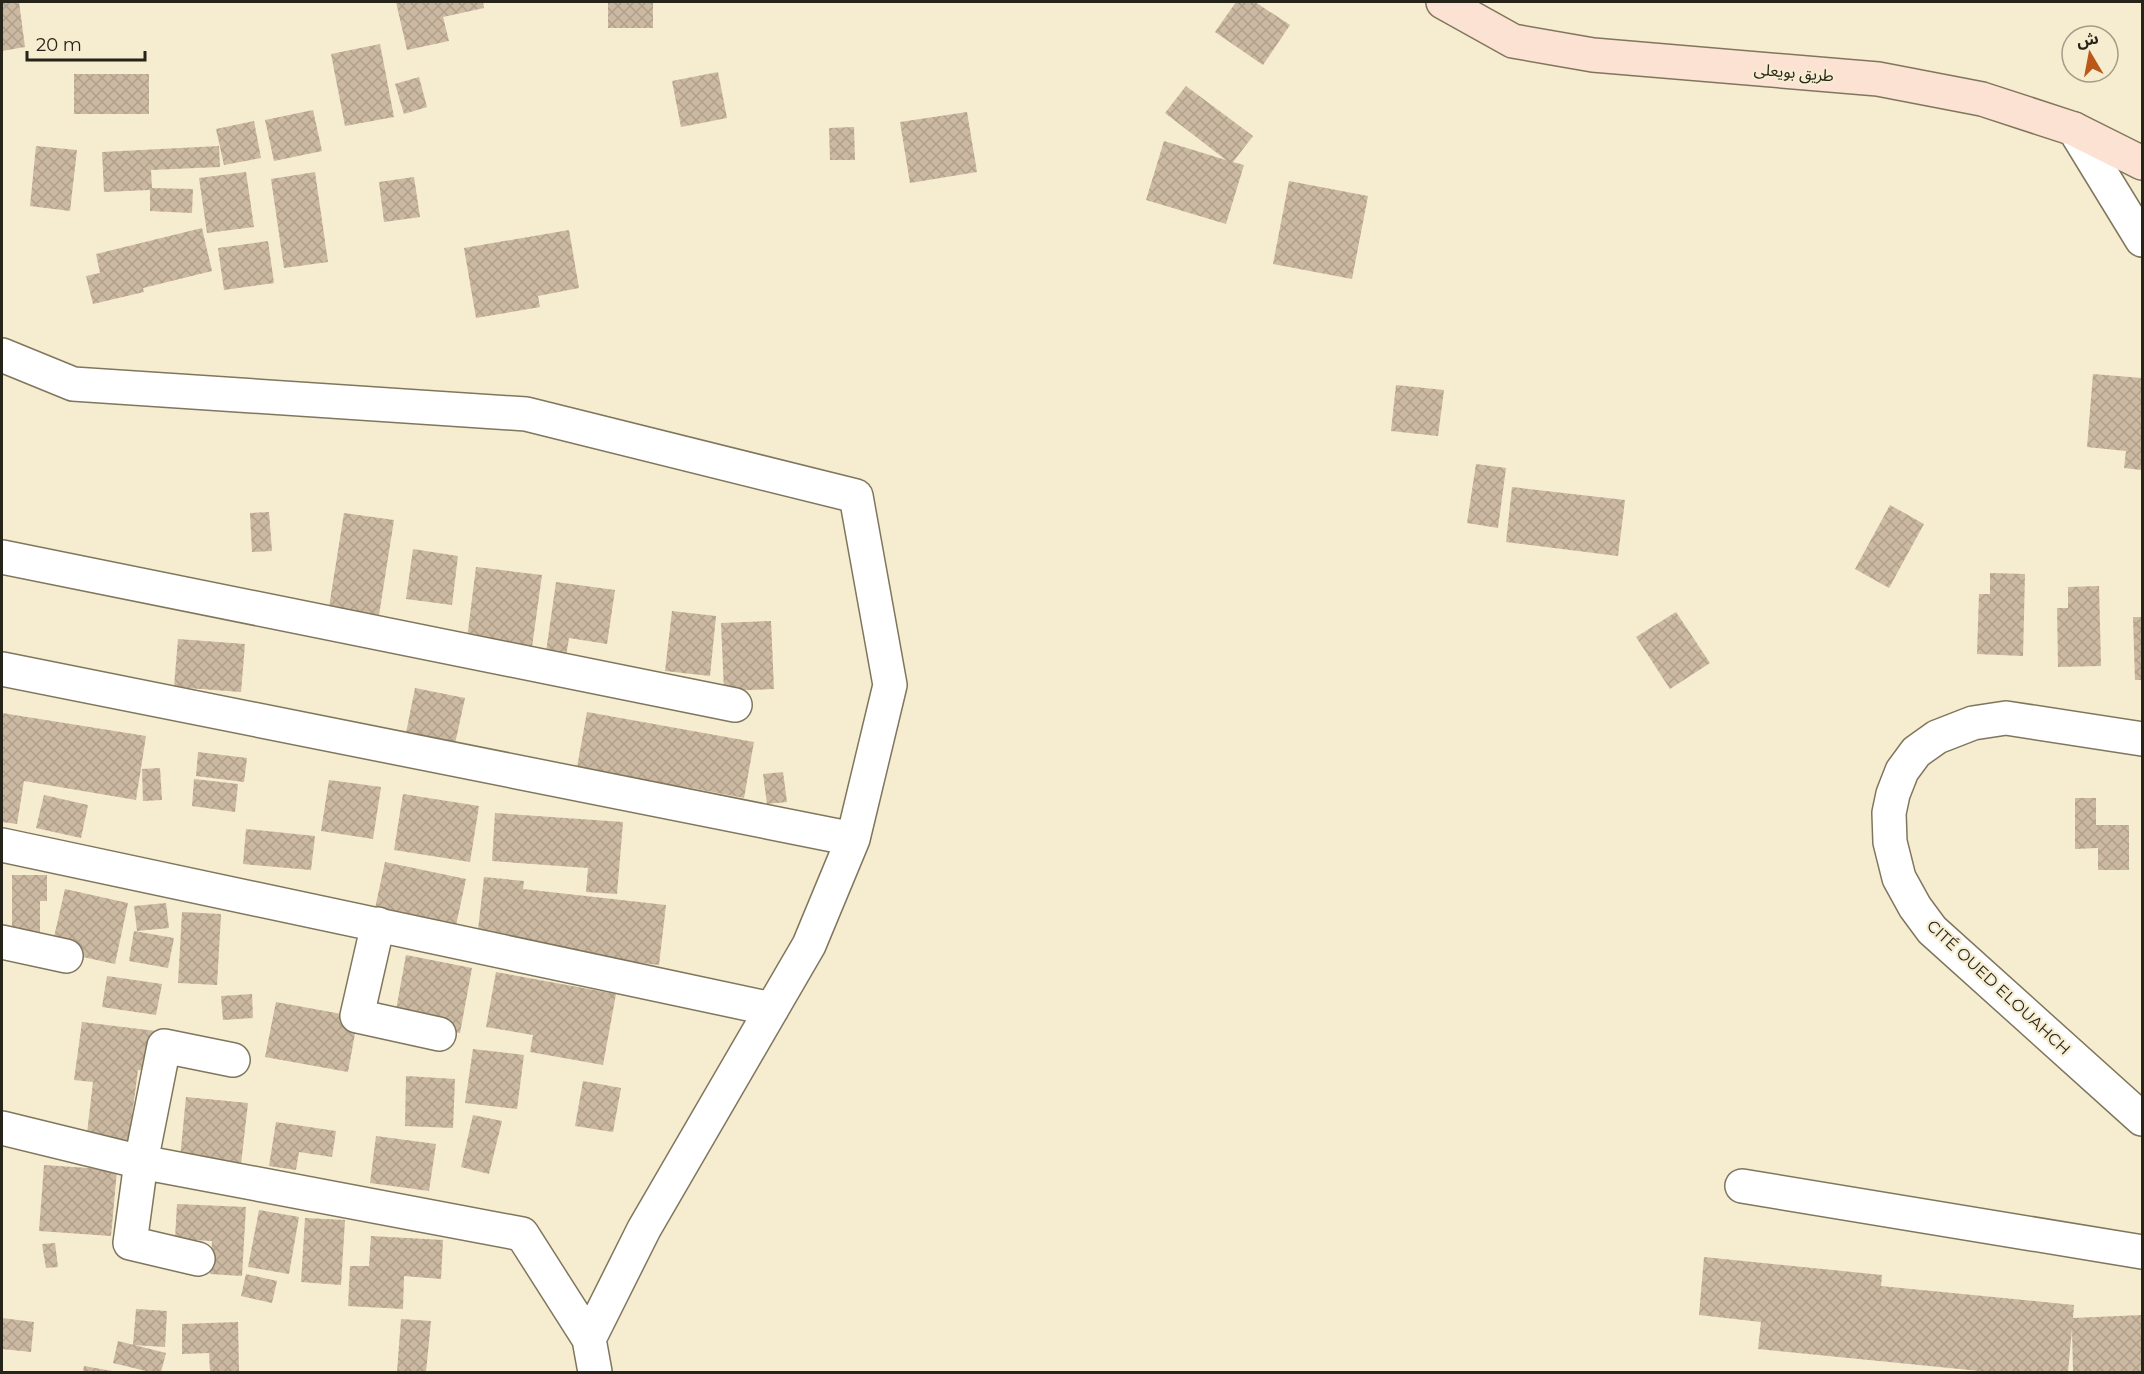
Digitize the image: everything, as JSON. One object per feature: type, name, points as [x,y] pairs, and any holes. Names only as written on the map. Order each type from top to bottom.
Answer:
[{"type":"main road","name":"طريق بويعلى","points":[[1443,2],[1513,41],[1593,55],[1878,79],[1982,99],[2074,129],[2142,163]]},
{"type":"street","points":[[2074,129],[2142,240]]},
{"type":"street","points":[[2,355],[73,384],[526,414],[856,496],[890,685],[854,839],[809,945],[644,1229],[589,1340]]},
{"type":"street","points":[[2,556],[735,705]]},
{"type":"street","points":[[2,669],[854,839]]},
{"type":"street","name":"CITÉ OUED ELOUAHCH","points":[[2142,739],[2006,718],[1973,723],[1937,737],[1916,752],[1902,771],[1889,813],[1890,842],[1899,878],[1915,907],[1932,930],[2142,1119]]},
{"type":"street","points":[[2,847],[378,924],[771,1009]]},
{"type":"street","points":[[378,924],[357,1016],[439,1034]]},
{"type":"street","points":[[2,942],[66,956]]},
{"type":"street","points":[[198,1258],[130,1243],[141,1162],[164,1046],[233,1060]]},
{"type":"street","points":[[2,1128],[141,1162],[522,1234],[589,1340],[596,1372]]},
{"type":"street","points":[[1742,1186],[2142,1252]]},
{"type":"building","points":[[2,2],[19,2],[25,47],[2,51]]},
{"type":"building","points":[[396,2],[483,2],[484,8],[443,17],[449,41],[407,50]]},
{"type":"building","points":[[608,2],[653,2],[653,28],[608,28]]},
{"type":"building","points":[[1236,2],[1255,2],[1290,25],[1263,65],[1215,32]]},
{"type":"building","points":[[380,44],[394,117],[345,126],[331,54]]},
{"type":"building","points":[[718,72],[727,118],[681,127],[672,81]]},
{"type":"building","points":[[74,74],[149,74],[149,114],[74,114]]},
{"type":"building","points":[[419,77],[427,107],[404,114],[395,84]]},
{"type":"building","points":[[1186,86],[1253,136],[1233,162],[1244,165],[1226,224],[1146,200],[1164,141],[1226,160],[1165,113]]},
{"type":"building","points":[[313,110],[322,151],[274,161],[265,120]]},
{"type":"building","points":[[967,112],[977,172],[910,183],[900,122]]},
{"type":"building","points":[[254,121],[261,158],[224,165],[216,129]]},
{"type":"building","points":[[854,127],[855,160],[830,160],[829,128]]},
{"type":"building","points":[[36,146],[77,150],[70,211],[30,206]]},
{"type":"building","points":[[219,146],[220,167],[151,170],[152,188],[193,189],[192,213],[150,211],[150,190],[104,192],[102,152]]},
{"type":"building","points":[[246,172],[254,227],[207,233],[199,178]]},
{"type":"building","points":[[315,172],[328,262],[284,268],[271,179]]},
{"type":"building","points":[[414,177],[420,217],[384,222],[379,182]]},
{"type":"building","points":[[1289,181],[1368,196],[1352,279],[1273,264]]},
{"type":"building","points":[[202,228],[212,271],[143,288],[144,292],[93,304],[86,276],[100,273],[96,254]]},
{"type":"building","points":[[569,230],[579,288],[538,296],[540,307],[476,318],[464,248]]},
{"type":"building","points":[[268,241],[274,283],[224,290],[218,248]]},
{"type":"building","points":[[2093,374],[2142,378],[2142,470],[2124,468],[2126,451],[2087,447]]},
{"type":"building","points":[[1396,385],[1444,390],[1438,436],[1391,431]]},
{"type":"building","points":[[1476,464],[1506,468],[1498,528],[1467,523]]},
{"type":"building","points":[[1512,487],[1625,500],[1618,556],[1506,542]]},
{"type":"building","points":[[1890,505],[1924,524],[1889,588],[1855,569]]},
{"type":"building","points":[[269,512],[272,551],[252,552],[250,513]]},
{"type":"building","points":[[344,513],[394,520],[379,615],[329,607]]},
{"type":"building","points":[[413,549],[458,556],[452,605],[406,599]]},
{"type":"building","points":[[476,567],[542,575],[532,647],[467,639]]},
{"type":"building","points":[[1990,573],[2025,574],[2023,656],[1977,654],[1979,594],[1990,594]]},
{"type":"building","points":[[556,582],[615,590],[607,644],[569,638],[565,662],[545,659]]},
{"type":"building","points":[[2099,586],[2101,666],[2058,667],[2057,608],[2068,608],[2068,587]]},
{"type":"building","points":[[672,611],[716,616],[710,676],[665,671]]},
{"type":"building","points":[[1676,612],[1710,663],[1670,689],[1636,637]]},
{"type":"building","points":[[2133,617],[2142,617],[2142,680],[2135,680]]},
{"type":"building","points":[[771,621],[774,689],[724,691],[721,623]]},
{"type":"building","points":[[178,639],[245,644],[241,692],[174,687]]},
{"type":"building","points":[[415,688],[465,698],[453,753],[404,743]]},
{"type":"building","points":[[587,712],[754,742],[744,798],[686,787],[685,793],[576,773]]},
{"type":"building","points":[[2,713],[146,736],[136,800],[24,781],[17,824],[2,822]]},
{"type":"building","points":[[198,752],[247,758],[244,782],[196,776]]},
{"type":"building","points":[[160,768],[162,800],[143,801],[142,769]]},
{"type":"building","points":[[783,772],[787,802],[767,804],[763,774]]},
{"type":"building","points":[[194,779],[238,784],[235,812],[192,806]]},
{"type":"building","points":[[329,780],[381,787],[373,839],[321,831]]},
{"type":"building","points":[[403,794],[479,806],[470,862],[394,850]]},
{"type":"building","points":[[44,795],[88,805],[81,838],[36,828]]},
{"type":"building","points":[[2075,798],[2096,798],[2096,825],[2129,825],[2129,870],[2098,870],[2098,848],[2075,849]]},
{"type":"building","points":[[495,813],[623,822],[617,894],[586,892],[588,868],[492,861]]},
{"type":"building","points":[[246,829],[315,836],[311,870],[243,864]]},
{"type":"building","points":[[385,862],[466,879],[455,930],[374,913]]},
{"type":"building","points":[[12,875],[47,875],[47,901],[40,901],[40,936],[12,935]]},
{"type":"building","points":[[484,877],[524,881],[523,889],[666,905],[659,965],[477,939]]},
{"type":"building","points":[[65,889],[128,903],[115,964],[51,950]]},
{"type":"building","points":[[166,903],[169,928],[137,931],[134,906]]},
{"type":"building","points":[[182,912],[221,914],[217,985],[178,983]]},
{"type":"building","points":[[134,931],[174,938],[168,968],[129,961]]},
{"type":"building","points":[[406,955],[472,968],[460,1033],[394,1021]]},
{"type":"building","points":[[496,972],[616,994],[603,1065],[530,1052],[533,1035],[486,1027]]},
{"type":"building","points":[[107,976],[162,984],[156,1015],[102,1007]]},
{"type":"building","points":[[252,994],[253,1018],[223,1020],[221,996]]},
{"type":"building","points":[[276,1002],[358,1017],[348,1072],[265,1057]]},
{"type":"building","points":[[82,1022],[156,1031],[151,1071],[138,1070],[128,1146],[86,1142],[93,1082],[74,1080]]},
{"type":"building","points":[[473,1049],[524,1055],[517,1109],[465,1103]]},
{"type":"building","points":[[406,1076],[455,1079],[453,1128],[405,1126]]},
{"type":"building","points":[[583,1081],[621,1088],[613,1132],[575,1126]]},
{"type":"building","points":[[186,1097],[248,1103],[241,1164],[180,1158]]},
{"type":"building","points":[[473,1115],[502,1121],[489,1174],[461,1167]]},
{"type":"building","points":[[276,1122],[336,1131],[332,1157],[299,1152],[296,1170],[269,1166]]},
{"type":"building","points":[[376,1136],[436,1144],[429,1191],[370,1183]]},
{"type":"building","points":[[44,1165],[117,1170],[111,1236],[39,1231]]},
{"type":"building","points":[[177,1204],[246,1207],[242,1276],[210,1274],[212,1241],[175,1239]]},
{"type":"building","points":[[259,1210],[299,1217],[289,1274],[248,1267]]},
{"type":"building","points":[[305,1218],[345,1220],[341,1285],[301,1282]]},
{"type":"building","points":[[371,1236],[443,1240],[441,1279],[404,1276],[403,1309],[348,1306],[350,1266],[369,1266]]},
{"type":"building","points":[[55,1243],[58,1267],[46,1268],[42,1244]]},
{"type":"building","points":[[1704,1257],[1882,1275],[1881,1286],[2074,1305],[2073,1318],[2142,1315],[2142,1372],[2073,1372],[2072,1329],[2068,1372],[1990,1372],[1758,1349],[1761,1322],[1699,1315]]},
{"type":"building","points":[[246,1274],[277,1281],[272,1303],[241,1296]]},
{"type":"building","points":[[136,1309],[167,1311],[165,1347],[133,1345]]},
{"type":"building","points":[[2,1318],[34,1322],[31,1352],[2,1349]]},
{"type":"building","points":[[401,1319],[431,1321],[426,1372],[397,1372]]},
{"type":"building","points":[[238,1322],[239,1372],[210,1372],[209,1353],[182,1354],[182,1324]]},
{"type":"building","points":[[118,1341],[166,1353],[161,1372],[150,1372],[113,1363]]},
{"type":"building","points":[[84,1366],[112,1371],[112,1372],[83,1372]]}]
